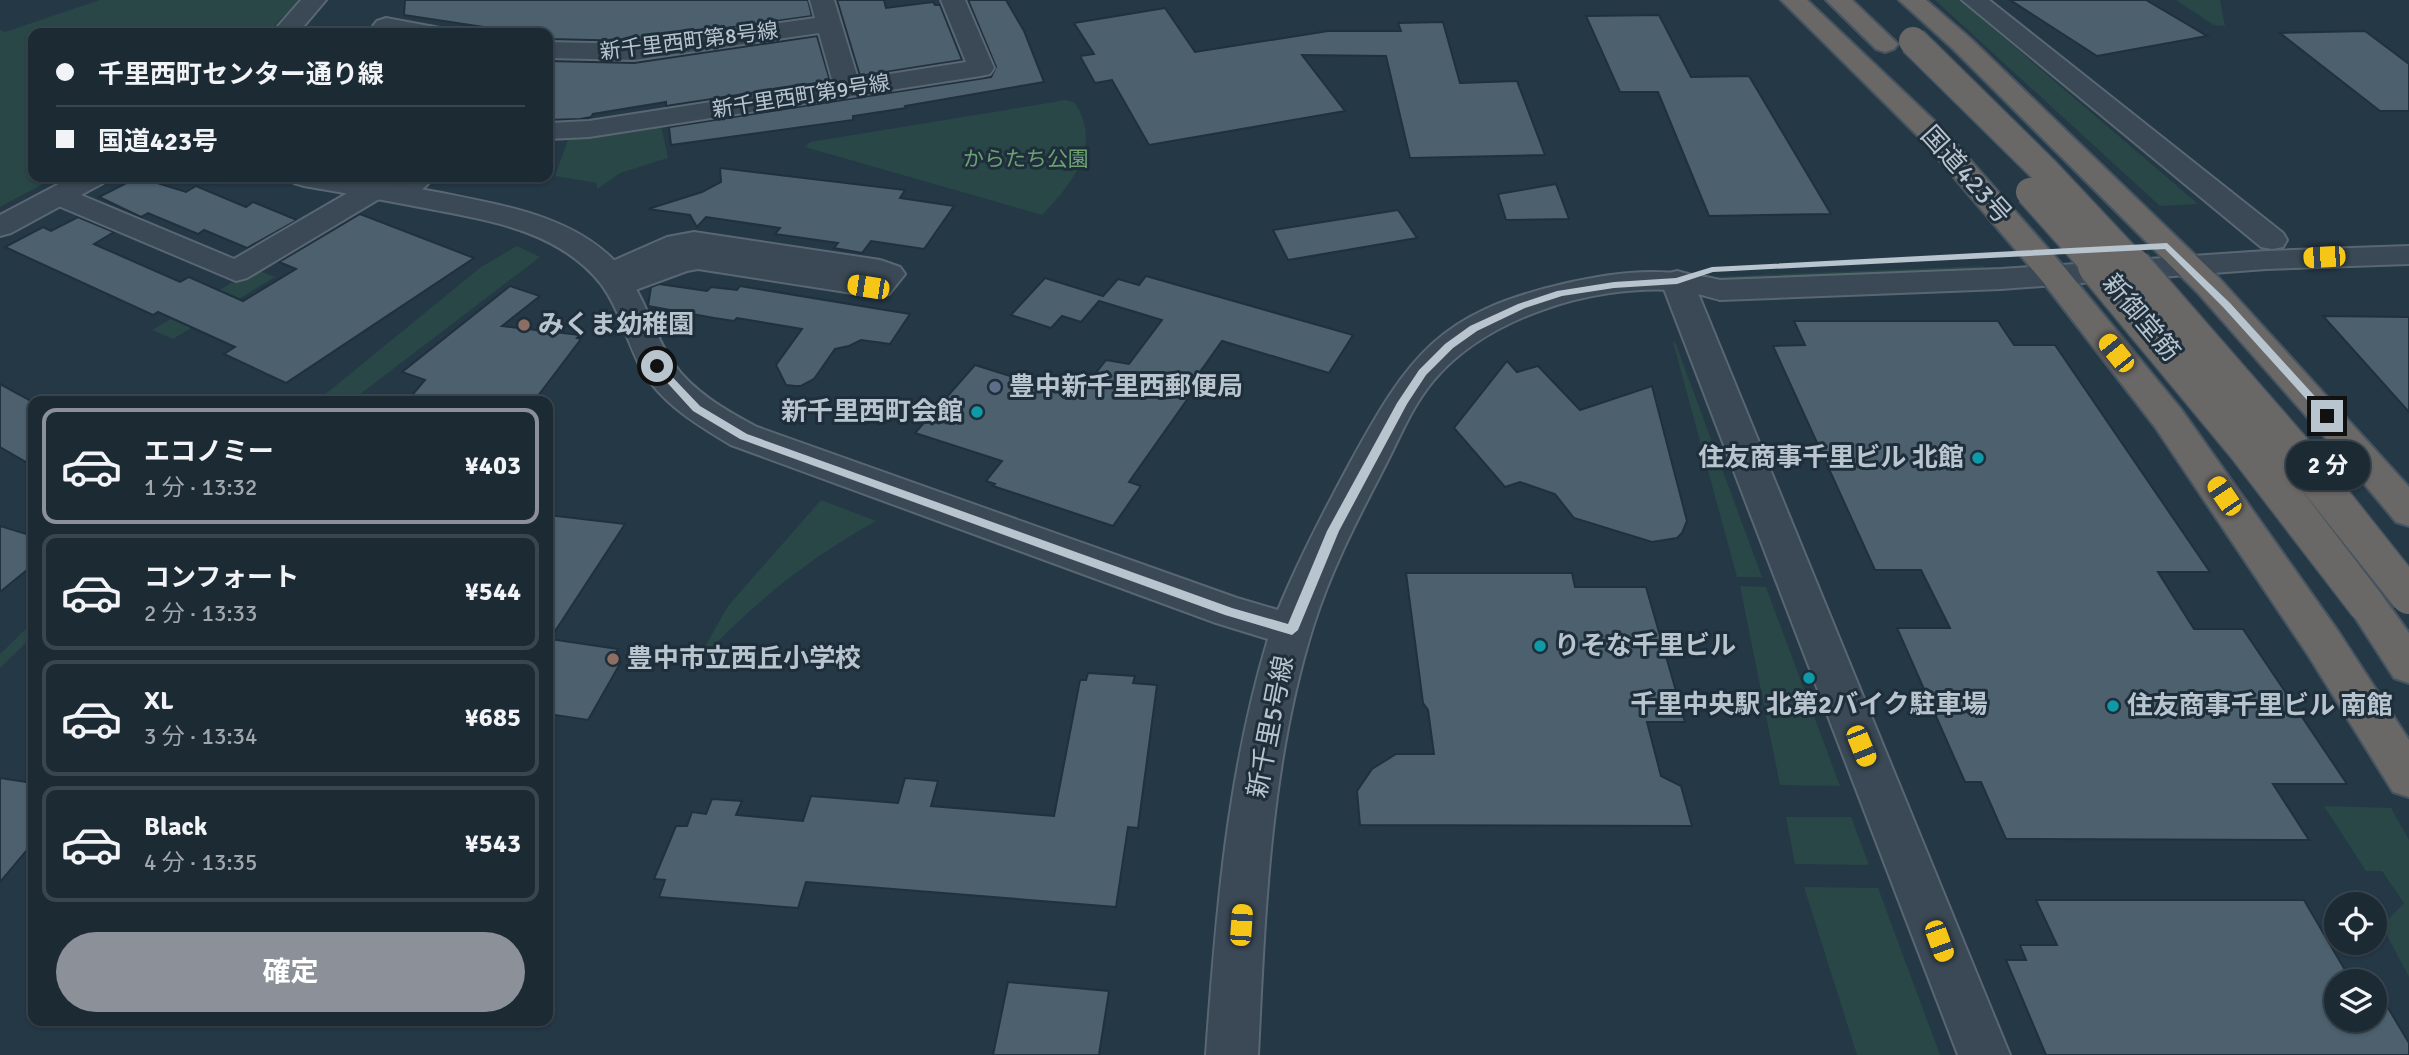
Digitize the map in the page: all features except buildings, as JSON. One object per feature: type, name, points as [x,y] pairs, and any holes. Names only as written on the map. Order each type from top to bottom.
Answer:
[{"type":"highway","name":"国道423号","points":[[1793,0],[1933,135],[2044,264],[2194,453],[2323,643],[2409,778]]},
{"type":"highway","points":[[1814,0],[1861,44],[1897,84],[1933,135]]},
{"type":"highway","name":"新御堂筋","points":[[1838,0],[1899,42],[2028,152],[2155,288],[2314,475],[2409,597]]},
{"type":"highway","name":"新御堂筋","points":[[1868,0],[1899,42],[1977,135],[2126,299],[2237,435],[2367,605],[2409,666]]},
{"type":"highway","points":[[1890,0],[1965,62],[2002,86]]},
{"type":"highway","points":[[1911,0],[1961,43],[2178,256],[2344,435],[2409,512]]},
{"type":"street","points":[[289,28],[314,0]]},
{"type":"street","name":"新千里西町第9号線","points":[[553,131],[589,130],[981,68],[953,0]]},
{"type":"street","points":[[1974,0],[2272,240]]},
{"type":"street","points":[[826,12],[848,89]]},
{"type":"street","name":"新千里西町第8号線","points":[[553,50],[589,53],[642,51],[826,12]]},
{"type":"street","points":[[389,23],[410,28]]},
{"type":"street","points":[[0,227],[84,182]]},
{"type":"street","points":[[350,182],[396,187],[510,217],[537,225],[583,249],[614,280],[665,378],[696,408],[744,436],[1230,612],[1292,630]]},
{"type":"street","points":[[59,196],[236,271],[396,187]]},
{"type":"street","points":[[2178,256],[2272,240],[2409,235]]},
{"type":"street","points":[[694,241],[880,270],[888,274],[878,287],[868,287],[691,260],[614,280],[678,244],[694,241]]},
{"type":"street","points":[[2178,256],[2409,254]]},
{"type":"street","name":"新千里5号線","points":[[1231,1055],[1243,899],[1261,762],[1278,676],[1292,630],[1321,558],[1370,460],[1411,388],[1439,355],[1474,328],[1541,299],[1590,288],[1677,281],[1720,290],[2178,256]]},
{"type":"street","points":[[1677,281],[1984,1055]]},
{"type":"green space","points":[[100,0],[299,0],[272,28],[28,28],[28,182],[47,182],[0,207],[0,30],[5,32]]},
{"type":"green space","points":[[1935,0],[1960,0],[2198,204],[2160,206]]},
{"type":"green space","points":[[2176,0],[2220,0],[2225,26],[2214,25]]},
{"type":"green space","name":"からたち公園","points":[[1066,100],[1075,103],[1083,119],[1085,149],[1073,177],[1042,215],[805,147],[810,142]]},
{"type":"green space","points":[[661,125],[668,158],[620,173],[597,189],[597,183],[555,176],[569,137]]},
{"type":"green space","points":[[517,246],[540,257],[358,396],[323,396],[481,267]]},
{"type":"green space","points":[[1983,266],[1988,271],[1712,280],[1711,277]]},
{"type":"green space","points":[[255,269],[275,277],[173,339],[152,330]]},
{"type":"green space","points":[[1675,342],[1762,577],[1737,577]]},
{"type":"green space","points":[[821,500],[876,521],[806,565],[763,599],[704,656],[699,657],[728,606]]},
{"type":"green space","points":[[1740,586],[1766,587],[1840,786],[1780,785]]},
{"type":"green space","points":[[28,627],[28,641],[0,668],[0,654]]},
{"type":"green space","points":[[2324,806],[2391,808],[2409,840],[2409,977],[2387,935],[2387,921],[2404,903],[2382,871],[2366,871]]},
{"type":"green space","points":[[1786,817],[1851,817],[1869,865],[1795,864]]},
{"type":"green space","points":[[1804,887],[1878,888],[1940,1055],[1857,1055]]},
{"type":"place","name":"みくま幼稚園","points":[[524,325]]},
{"type":"place","name":"豊中新千里西郵便局","points":[[995,387]]},
{"type":"place","name":"新千里西町会館","points":[[977,412]]},
{"type":"place","name":"住友商事千里ビル 北館","points":[[1978,458]]},
{"type":"place","name":"りそな千里ビル","points":[[1540,646]]},
{"type":"place","name":"豊中市立西丘小学校","points":[[613,659]]},
{"type":"place","name":"千里中央駅 北第2バイク駐車場","points":[[1809,678]]},
{"type":"place","name":"住友商事千里ビル 南館","points":[[2113,706]]},
{"type":"route","points":[[657,366],[665,378],[696,408],[744,436],[812,463],[1230,612],[1292,630],[1333,531],[1370,460],[1422,372],[1449,346],[1474,328],[1522,306],[1561,293],[1614,285],[1677,281],[1712,270],[2167,246],[2226,305],[2327,416]]}]
